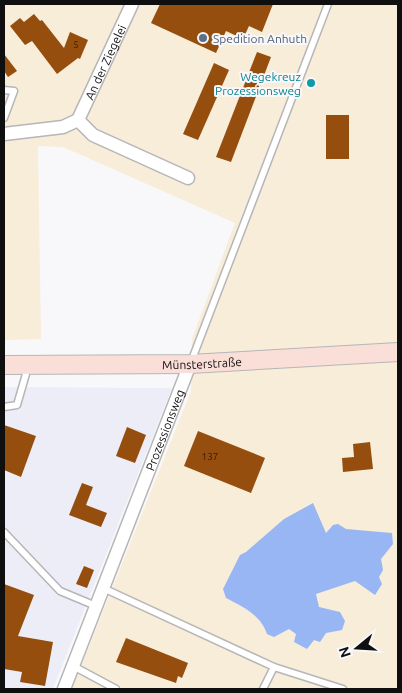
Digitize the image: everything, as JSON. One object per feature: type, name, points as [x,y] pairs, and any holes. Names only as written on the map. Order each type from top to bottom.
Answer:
[{"type":"main road","name":"Münsterstraße","points":[[4,365],[190,364],[398,352]]},
{"type":"street","name":"An der Ziegelei","points":[[78,120],[132,4]]},
{"type":"street","points":[[4,134],[63,127],[78,120],[92,135],[188,178]]},
{"type":"street","name":"Prozessionsweg","points":[[64,689],[190,364]]},
{"type":"lane","name":"Prozessionsweg","points":[[190,364],[328,4]]},
{"type":"lane","points":[[4,90],[14,91],[4,115]]},
{"type":"lane","points":[[4,407],[17,405],[29,365]]},
{"type":"lane","points":[[4,532],[60,591],[96,606]]},
{"type":"lane","points":[[103,588],[274,667],[343,689]]},
{"type":"lane","points":[[73,666],[116,689]]},
{"type":"lane","points":[[263,689],[274,667]]},
{"type":"shaded area","points":[[4,4],[398,4],[398,689],[72,689],[191,391],[192,339],[235,223],[63,147],[38,146],[41,339],[4,340]]},
{"type":"shaded area","points":[[4,387],[172,388],[53,689],[4,689]]},
{"type":"water","points":[[313,503],[326,533],[333,525],[338,524],[346,529],[392,533],[393,544],[381,559],[383,570],[379,577],[382,584],[375,595],[355,581],[316,594],[319,607],[340,612],[345,621],[342,630],[326,633],[320,642],[314,640],[307,649],[294,642],[296,634],[289,629],[274,637],[267,634],[256,617],[245,608],[226,598],[223,589],[240,555],[284,519]]},
{"type":"building","name":"Spedition Anhuth","points":[[160,4],[273,4],[262,32],[249,26],[243,39],[226,31],[216,53],[151,23]]},
{"type":"building","points":[[34,14],[40,21],[42,20],[64,48],[70,32],[88,40],[80,59],[78,58],[57,74],[32,41],[25,45],[10,26],[20,18],[24,22]]},
{"type":"building","points":[[257,52],[271,57],[231,162],[216,157]]},
{"type":"building","points":[[4,54],[17,71],[8,77],[4,71]]},
{"type":"building","points":[[214,63],[229,70],[198,140],[183,134]]},
{"type":"building","points":[[326,115],[349,115],[349,159],[326,159]]},
{"type":"building","points":[[4,425],[36,436],[21,477],[4,470]]},
{"type":"building","points":[[127,427],[146,435],[135,463],[116,456]]},
{"type":"building","points":[[198,431],[265,458],[251,493],[184,466]]},
{"type":"building","points":[[370,442],[373,469],[343,472],[342,458],[354,457],[353,444]]},
{"type":"building","points":[[82,483],[93,487],[86,505],[107,513],[101,527],[69,515]]},
{"type":"building","points":[[84,566],[94,570],[87,588],[76,584]]},
{"type":"building","points":[[4,584],[34,595],[18,636],[53,642],[45,686],[20,682],[22,672],[4,669]]},
{"type":"building","points":[[126,638],[188,663],[182,678],[178,676],[176,683],[116,662]]},
{"type":"place","name":"Spedition Anhuth","points":[[203,38]]},
{"type":"place","name":"Wegekreuz Prozessionsweg","points":[[311,83]]}]
